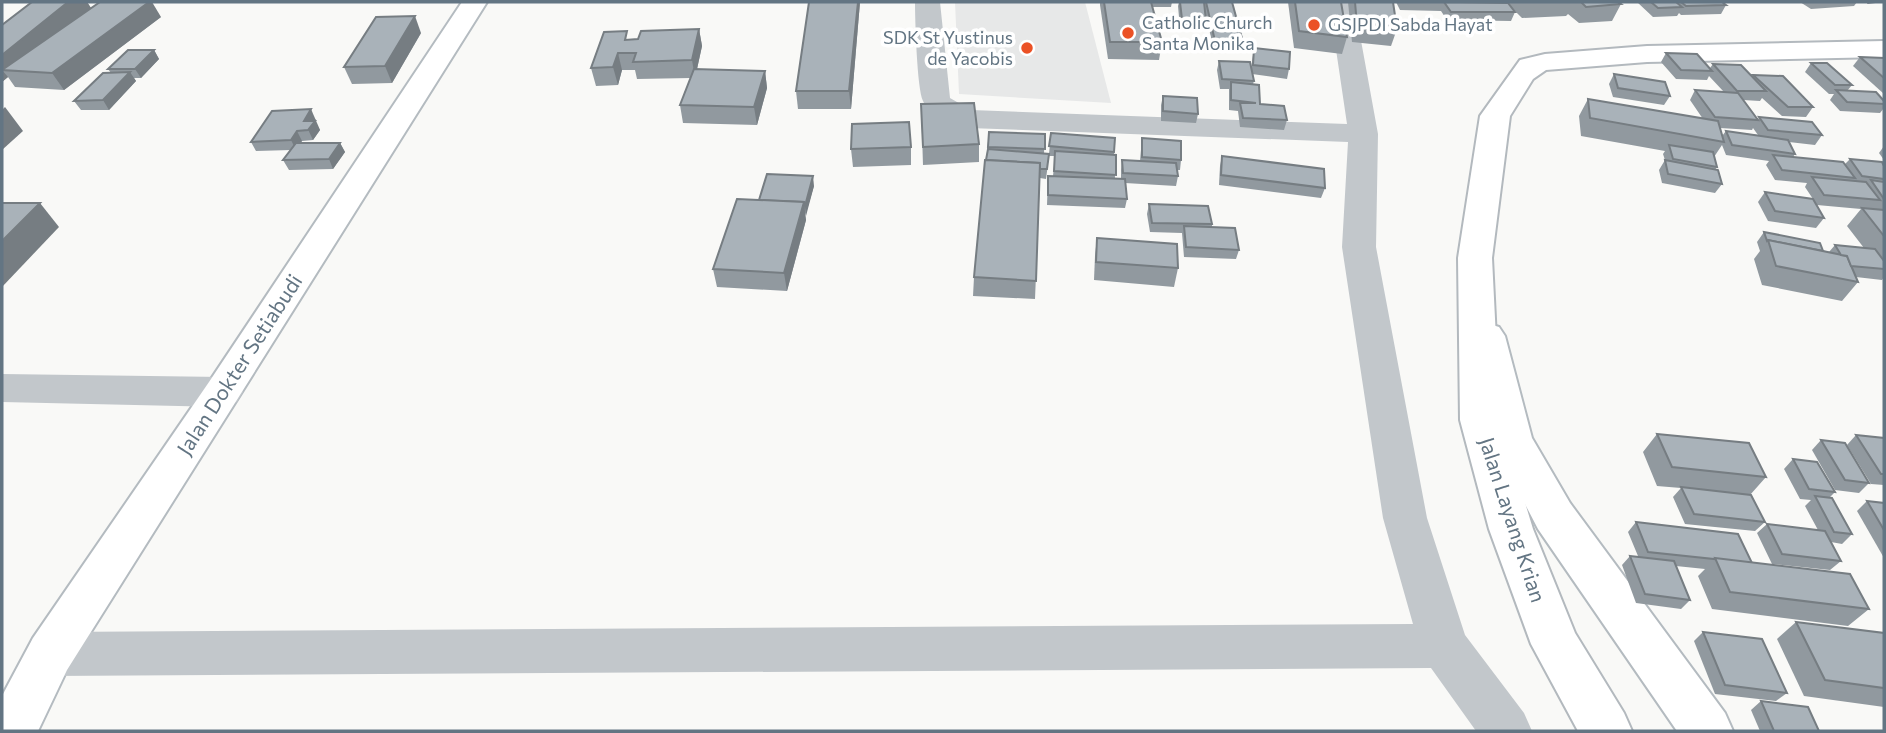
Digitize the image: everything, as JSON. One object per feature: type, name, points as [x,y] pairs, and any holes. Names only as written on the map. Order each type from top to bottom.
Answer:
[{"type":"main road","name":"Jalan Dokter Setiabudi","points":[[11,731],[50,654],[223,392],[474,2]]},
{"type":"main road","points":[[1707,731],[1554,516],[1512,439],[1475,293],[1475,258],[1495,116],[1530,66],[1578,58],[1647,54],[1884,49]]},
{"type":"main road","name":"Jalan Layang Krian","points":[[1475,293],[1480,420],[1511,528],[1555,643],[1606,731]]},
{"type":"street","points":[[927,2],[936,99],[946,111],[956,115],[969,118],[1363,134]]},
{"type":"street","points":[[1342,2],[1363,134],[1359,247],[1405,518],[1444,646],[1506,731]]},
{"type":"street","points":[[2,388],[223,392]]},
{"type":"street","points":[[50,654],[1444,646]]},
{"type":"shaded area","name":"SDK St Yustinus de Yacobis","points":[[955,2],[1085,2],[1111,103],[959,94]]},
{"type":"building","points":[[32,2],[68,2],[2,55],[2,25]]},
{"type":"building","points":[[100,2],[149,2],[52,73],[2,70]]},
{"type":"building","points":[[809,2],[858,2],[849,91],[796,91]]},
{"type":"building","points":[[1104,2],[1151,2],[1162,42],[1110,42]]},
{"type":"building","points":[[1180,2],[1204,2],[1206,21],[1182,19]]},
{"type":"building","points":[[1206,2],[1232,2],[1243,42],[1215,41]]},
{"type":"building","points":[[1295,2],[1341,2],[1347,37],[1299,31]]},
{"type":"building","points":[[1355,2],[1393,2],[1397,29],[1357,25]]},
{"type":"building","points":[[1444,2],[1508,3],[1515,12],[1451,12]]},
{"type":"building","points":[[1581,2],[1618,2],[1621,4],[1586,7]]},
{"type":"building","points":[[1651,2],[1676,2],[1682,7],[1658,8]]},
{"type":"building","points":[[1681,2],[1722,2],[1726,5],[1686,6]]},
{"type":"building","points":[[415,16],[385,66],[344,67],[376,17]]},
{"type":"building","points":[[699,29],[692,60],[633,62],[636,53],[618,53],[613,67],[591,68],[604,32],[627,31],[625,40],[638,39],[641,31]]},
{"type":"building","points":[[1254,48],[1290,52],[1289,69],[1253,65]]},
{"type":"building","points":[[128,50],[154,50],[135,69],[108,69]]},
{"type":"building","points":[[1666,53],[1697,54],[1712,71],[1681,70]]},
{"type":"building","points":[[1860,57],[1884,58],[1884,78]]},
{"type":"building","points":[[1219,61],[1250,62],[1254,81],[1222,79]]},
{"type":"building","points":[[1811,63],[1827,63],[1852,85],[1835,85]]},
{"type":"building","points":[[1713,64],[1741,65],[1766,91],[1737,91]]},
{"type":"building","points":[[694,69],[765,71],[754,107],[680,105]]},
{"type":"building","points":[[130,72],[103,100],[74,101],[103,73]]},
{"type":"building","points":[[1614,74],[1665,82],[1670,96],[1618,88]]},
{"type":"building","points":[[1753,75],[1783,76],[1813,107],[1788,107]]},
{"type":"building","points":[[1231,82],[1259,85],[1260,104],[1284,106],[1287,120],[1243,118],[1240,103],[1256,103],[1231,100]]},
{"type":"building","points":[[1695,90],[1738,93],[1758,120],[1715,117]]},
{"type":"building","points":[[1836,90],[1876,92],[1884,104],[1847,102]]},
{"type":"building","points":[[1163,96],[1197,98],[1198,114],[1163,111]]},
{"type":"building","points":[[1588,99],[1718,121],[1724,142],[1590,118]]},
{"type":"building","points":[[974,103],[979,144],[923,147],[921,104]]},
{"type":"building","points":[[311,109],[304,121],[315,121],[308,130],[297,131],[291,140],[251,142],[272,111]]},
{"type":"building","points":[[1759,117],[1812,122],[1822,135],[1768,130]]},
{"type":"building","points":[[909,122],[911,147],[851,149],[852,124]]},
{"type":"building","points":[[1726,131],[1788,140],[1795,154],[1732,145]]},
{"type":"building","points":[[989,132],[1045,134],[1045,149],[988,147]]},
{"type":"building","points":[[1051,133],[1115,138],[1114,152],[1049,146]]},
{"type":"building","points":[[1142,138],[1181,141],[1181,160],[1142,157]]},
{"type":"building","points":[[296,143],[340,143],[329,159],[283,160]]},
{"type":"building","points":[[1669,145],[1713,152],[1717,167],[1673,159]]},
{"type":"building","points":[[988,149],[1049,154],[1047,169],[1040,169],[1040,163],[986,160]]},
{"type":"building","points":[[1055,151],[1116,155],[1116,175],[1054,171]]},
{"type":"building","points":[[1773,155],[1843,162],[1855,178],[1782,170]]},
{"type":"building","points":[[1222,156],[1324,169],[1325,188],[1221,175]]},
{"type":"building","points":[[1850,159],[1882,162],[1884,179],[1862,176]]},
{"type":"building","points":[[985,160],[1040,163],[1036,281],[974,277]]},
{"type":"building","points":[[1122,160],[1176,163],[1178,176],[1123,173]]},
{"type":"building","points":[[1665,160],[1718,170],[1722,184],[1668,174]]},
{"type":"building","points":[[767,174],[813,176],[805,206],[804,202],[759,200]]},
{"type":"building","points":[[1048,176],[1125,179],[1127,199],[1048,195]]},
{"type":"building","points":[[1812,177],[1866,182],[1880,200],[1824,195]]},
{"type":"building","points":[[1871,180],[1884,182],[1884,199]]},
{"type":"building","points":[[1765,192],[1813,199],[1824,218],[1775,211]]},
{"type":"building","points":[[737,199],[804,202],[784,273],[713,269]]},
{"type":"building","points":[[2,203],[40,203],[2,241]]},
{"type":"building","points":[[1149,204],[1208,206],[1212,224],[1152,223]]},
{"type":"building","points":[[1862,208],[1884,210],[1884,236]]},
{"type":"building","points":[[1184,226],[1235,228],[1239,250],[1186,247]]},
{"type":"building","points":[[1764,232],[1820,243],[1823,251],[1767,241]]},
{"type":"building","points":[[1097,238],[1177,244],[1178,268],[1096,262]]},
{"type":"building","points":[[1768,240],[1847,256],[1858,282],[1776,266]]},
{"type":"building","points":[[1835,245],[1875,249],[1884,261],[1884,269],[1851,266],[1847,256],[1841,255]]},
{"type":"building","points":[[1657,434],[1749,443],[1766,477],[1672,467]]},
{"type":"building","points":[[1856,435],[1884,438],[1884,474],[1881,474]]},
{"type":"building","points":[[1821,440],[1845,443],[1869,483],[1845,480]]},
{"type":"building","points":[[1793,459],[1817,462],[1835,492],[1809,489]]},
{"type":"building","points":[[1681,487],[1751,495],[1765,522],[1694,514]]},
{"type":"building","points":[[1815,496],[1832,498],[1852,534],[1834,532]]},
{"type":"building","points":[[1867,501],[1884,503],[1884,530]]},
{"type":"building","points":[[1636,522],[1738,534],[1752,563],[1648,552]]},
{"type":"building","points":[[1767,524],[1825,531],[1841,561],[1782,554]]},
{"type":"building","points":[[1630,556],[1674,561],[1690,600],[1645,594]]},
{"type":"building","points":[[1715,558],[1850,574],[1869,609],[1730,592]]},
{"type":"building","points":[[1796,622],[1884,633],[1884,688],[1825,680]]},
{"type":"building","points":[[1703,632],[1762,639],[1787,693],[1725,685]]},
{"type":"building","points":[[1761,701],[1808,707],[1819,731],[1774,731]]},
{"type":"place","name":"GSJPDI Sabda Hayat","points":[[1314,25]]},
{"type":"place","name":"Catholic Church Santa Monika","points":[[1128,33]]},
{"type":"place","name":"SDK St Yustinus de Yacobis","points":[[1027,48]]}]
